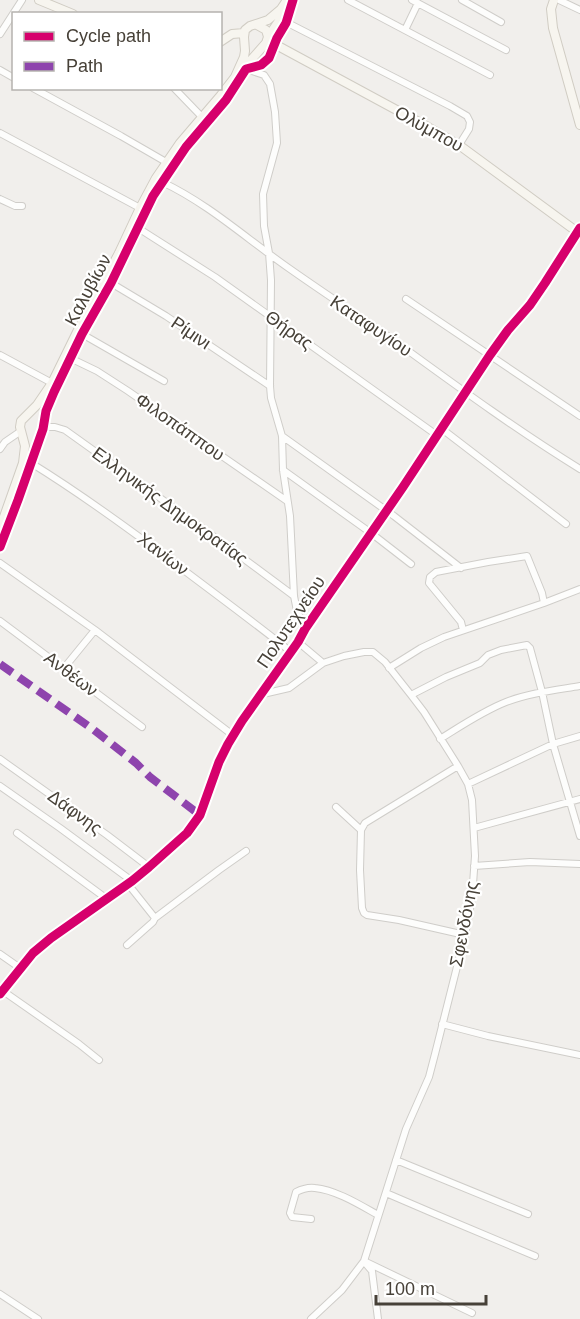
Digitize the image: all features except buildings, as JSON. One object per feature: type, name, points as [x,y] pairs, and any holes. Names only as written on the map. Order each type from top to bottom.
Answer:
[{"type":"main road","points":[[39,0],[68,12]]},
{"type":"main road","points":[[244,37],[248,28],[275,15],[287,0]]},
{"type":"main road","name":"Καλυβίων","points":[[0,547],[31,463],[45,411],[82,334],[111,283],[162,182],[186,147],[226,100],[293,0]]},
{"type":"main road","points":[[554,0],[551,9],[553,28],[577,103],[580,125]]},
{"type":"main road","points":[[222,41],[231,34],[244,37],[251,48],[255,49],[266,41],[266,30],[257,25]]},
{"type":"main road","name":"Καλυβίων","points":[[0,528],[23,463],[25,446],[20,424],[52,383],[115,262],[140,208],[166,162],[235,77],[244,57],[244,37]]},
{"type":"main road","name":"Ολύμπου","points":[[266,41],[459,145],[579,231]]},
{"type":"main road","points":[[21,432],[31,438],[42,428],[42,421],[37,416],[26,416]]},
{"type":"street","points":[[348,0],[490,75]]},
{"type":"street","points":[[462,0],[501,22]]},
{"type":"street","points":[[559,0],[580,10]]},
{"type":"street","points":[[405,30],[415,2],[506,50]]},
{"type":"street","points":[[0,34],[12,15]]},
{"type":"street","points":[[280,19],[467,116],[470,122],[469,129],[459,145]]},
{"type":"street","points":[[246,69],[264,75],[270,84],[275,112],[277,144],[263,194],[264,226],[269,253],[270,386],[282,436],[283,470],[290,516],[294,596],[297,611],[305,629]]},
{"type":"street","points":[[37,90],[166,162]]},
{"type":"street","points":[[176,90],[202,117]]},
{"type":"street","points":[[0,133],[140,208]]},
{"type":"street","name":"Καταφυγίου","points":[[162,182],[212,212],[530,439],[580,469]]},
{"type":"street","points":[[0,200],[15,206],[22,206]]},
{"type":"street","name":"Θήρας","points":[[138,228],[215,277],[438,436]]},
{"type":"street","name":"Πολυτεχνείου","points":[[2,992],[33,953],[130,883],[187,832],[200,815],[228,744],[438,436],[490,355],[530,305],[579,231]]},
{"type":"street","name":"Ρίμινι","points":[[111,283],[166,316],[270,386]]},
{"type":"street","points":[[406,299],[580,416]]},
{"type":"street","points":[[82,334],[164,381]]},
{"type":"street","points":[[0,355],[52,383]]},
{"type":"street","name":"Φιλοπάππου","points":[[70,358],[97,371],[128,391],[287,501]]},
{"type":"street","name":"Ελληνικής Δημοκρατίας","points":[[42,428],[55,427],[64,430],[210,532],[294,596]]},
{"type":"street","points":[[442,429],[566,524]]},
{"type":"street","points":[[0,449],[5,442],[21,432]]},
{"type":"street","points":[[282,436],[461,568]]},
{"type":"street","name":"Χανίων","points":[[31,463],[61,481],[142,539],[291,652]]},
{"type":"street","points":[[283,470],[371,532],[411,564]]},
{"type":"street","points":[[463,630],[461,622],[429,583],[430,577],[436,572],[527,556],[544,603]]},
{"type":"street","points":[[0,563],[95,630],[234,736]]},
{"type":"street","points":[[389,668],[444,637],[580,590]]},
{"type":"street","name":"Ανθέων","points":[[0,621],[142,727]]},
{"type":"street","points":[[64,668],[95,630]]},
{"type":"street","points":[[262,694],[289,688],[323,663],[298,642]]},
{"type":"street","points":[[411,696],[446,677],[480,663],[488,655],[527,645],[530,648],[553,744],[580,836]]},
{"type":"street","name":"Σφενδόνης","points":[[323,663],[364,652],[373,652],[385,662],[424,712],[468,784],[472,800],[474,828],[472,898],[465,935],[429,1077],[406,1129],[364,1261]]},
{"type":"street","points":[[440,739],[507,701],[580,686]]},
{"type":"street","points":[[468,784],[553,744],[580,736]]},
{"type":"street","name":"Δάφνης","points":[[0,759],[149,867]]},
{"type":"street","points":[[458,766],[364,823],[361,830],[360,870],[364,913],[367,915],[465,935]]},
{"type":"street","points":[[0,786],[60,828],[130,883],[155,918]]},
{"type":"street","points":[[474,828],[580,799]]},
{"type":"street","points":[[336,807],[361,830]]},
{"type":"street","points":[[17,833],[107,899]]},
{"type":"street","points":[[127,945],[155,918],[246,851]]},
{"type":"street","points":[[474,866],[530,862],[580,864]]},
{"type":"street","points":[[0,954],[20,968]]},
{"type":"street","points":[[2,992],[99,1060]]},
{"type":"street","points":[[442,1024],[580,1055]]},
{"type":"street","points":[[396,1160],[528,1214]]},
{"type":"street","points":[[311,1219],[292,1217],[290,1213],[296,1192],[313,1187],[352,1201],[378,1215]]},
{"type":"street","points":[[386,1192],[535,1256]]},
{"type":"street","points":[[364,1261],[472,1313]]},
{"type":"street","points":[[311,1319],[342,1290],[364,1261]]},
{"type":"street","points":[[364,1261],[372,1271],[378,1319]]},
{"type":"street","points":[[0,1294],[38,1319]]},
{"type":"marked path","points":[[0,664],[94,730],[200,815]]},
{"type":"cycle path","points":[[0,547],[54,392],[153,196],[186,147],[226,100],[246,69],[261,65],[269,58],[286,23],[293,0]]},
{"type":"cycle path","points":[[0,994],[33,953],[132,881],[187,833],[200,815],[219,762],[242,721],[298,642],[490,355],[530,305],[580,228]]}]
